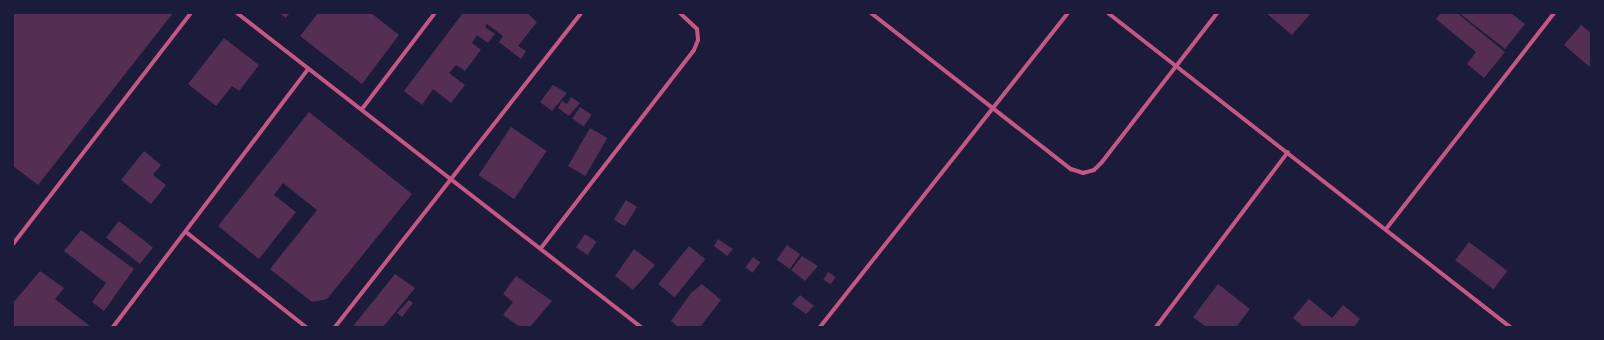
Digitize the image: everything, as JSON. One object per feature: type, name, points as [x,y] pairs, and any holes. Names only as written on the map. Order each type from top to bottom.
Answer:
[{"type":"street","points":[[13,244],[191,13]]},
{"type":"street","points":[[237,13],[641,327]]},
{"type":"street","points":[[362,109],[435,13]]},
{"type":"street","points":[[335,327],[450,178],[581,13]]},
{"type":"street","points":[[541,248],[694,50],[698,40],[696,29],[680,13]]},
{"type":"street","points":[[871,13],[1071,169],[1083,173],[1094,170],[1102,162],[1217,13]]},
{"type":"street","points":[[820,327],[1068,13]]},
{"type":"street","points":[[1108,13],[1288,152],[1510,327]]},
{"type":"street","points":[[1386,229],[1554,13]]},
{"type":"street","points":[[113,327],[308,69]]},
{"type":"street","points":[[1156,327],[1288,152]]},
{"type":"street","points":[[186,232],[306,327]]},
{"type":"building","points":[[13,13],[173,13],[38,185],[13,166]]},
{"type":"building","points":[[279,13],[290,13],[286,18]]},
{"type":"building","points":[[318,13],[371,13],[399,35],[362,84],[300,36]]},
{"type":"building","points":[[463,13],[531,13],[529,15],[537,22],[518,46],[526,51],[521,59],[499,42],[503,36],[487,24],[485,27],[495,34],[488,43],[477,35],[472,43],[481,50],[465,71],[456,65],[449,73],[465,85],[451,103],[433,89],[422,105],[404,91]]},
{"type":"building","points":[[1266,13],[1311,13],[1292,35]]},
{"type":"building","points":[[1441,13],[1457,13],[1505,52],[1484,78],[1467,64],[1476,52],[1436,19]]},
{"type":"building","points":[[1459,13],[1511,13],[1525,24],[1505,49]]},
{"type":"building","points":[[1581,25],[1591,33],[1591,68],[1564,45]]},
{"type":"building","points":[[224,38],[259,65],[239,91],[232,86],[216,106],[188,84]]},
{"type":"building","points":[[553,85],[567,93],[552,111],[540,102]]},
{"type":"building","points":[[571,97],[580,103],[569,116],[558,108],[562,101],[567,104]]},
{"type":"building","points":[[580,107],[592,115],[584,126],[572,119]]},
{"type":"building","points":[[309,112],[412,194],[327,299],[312,302],[270,269],[317,210],[283,183],[274,195],[296,212],[259,259],[218,226]]},
{"type":"building","points":[[511,127],[547,151],[514,199],[479,175]]},
{"type":"building","points":[[590,128],[607,138],[585,176],[568,166]]},
{"type":"building","points":[[144,151],[161,165],[153,175],[166,185],[151,204],[121,180]]},
{"type":"building","points":[[626,200],[637,207],[625,226],[614,220]]},
{"type":"building","points":[[119,221],[153,247],[140,264],[106,238]]},
{"type":"building","points":[[81,230],[134,269],[104,311],[92,302],[106,283],[64,251]]},
{"type":"building","points":[[585,234],[597,242],[588,255],[576,247]]},
{"type":"building","points":[[718,239],[733,249],[727,256],[714,246]]},
{"type":"building","points":[[1469,242],[1507,271],[1493,289],[1455,260]]},
{"type":"building","points":[[787,245],[800,254],[790,269],[777,260]]},
{"type":"building","points":[[689,246],[705,259],[674,297],[658,284]]},
{"type":"building","points":[[634,249],[655,265],[633,290],[615,276]]},
{"type":"building","points":[[802,256],[818,266],[805,281],[791,270]]},
{"type":"building","points":[[753,257],[760,262],[753,273],[745,268]]},
{"type":"building","points":[[40,271],[64,288],[55,299],[91,327],[13,327],[13,303]]},
{"type":"building","points":[[828,272],[836,277],[831,284],[823,280]]},
{"type":"building","points":[[395,274],[415,288],[383,327],[356,327],[354,325]]},
{"type":"building","points":[[516,276],[552,301],[530,327],[520,327],[503,315],[513,302],[503,294]]},
{"type":"building","points":[[702,284],[721,300],[700,327],[678,327],[671,321],[691,293]]},
{"type":"building","points":[[1218,284],[1250,309],[1236,327],[1206,327],[1193,317]]},
{"type":"building","points":[[800,295],[814,306],[806,314],[792,304]]},
{"type":"building","points":[[1309,299],[1332,318],[1343,305],[1360,319],[1354,327],[1304,327],[1293,318]]},
{"type":"building","points":[[409,300],[413,303],[402,317],[397,313]]}]
